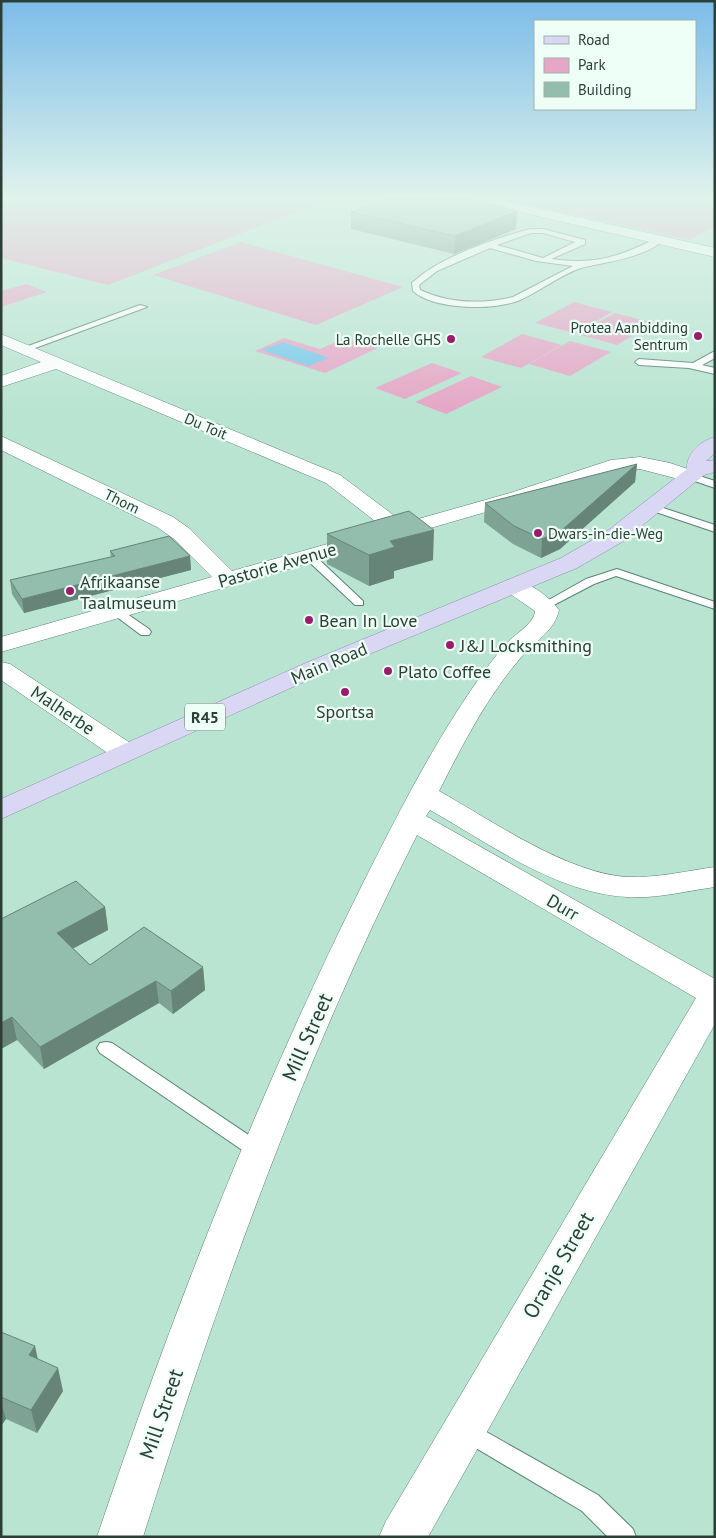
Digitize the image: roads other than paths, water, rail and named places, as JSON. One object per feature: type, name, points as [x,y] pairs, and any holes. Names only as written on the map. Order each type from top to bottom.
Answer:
[{"type":"main road","name":"Main Road","points":[[1,810],[125,752],[326,664],[589,553],[703,467],[715,443]]},
{"type":"street","name":"Du Toit","points":[[1,339],[332,479],[400,530]]},
{"type":"street","points":[[1,382],[56,363]]},
{"type":"street","name":"Thom","points":[[1,442],[165,522],[182,534],[229,581]]},
{"type":"street","name":"Pastorie Avenue","points":[[1,645],[179,592],[229,581],[308,556],[554,486],[625,463],[703,467]]},
{"type":"street","points":[[514,586],[544,606]]},
{"type":"street","name":"Mill Street","points":[[120,1537],[179,1363],[258,1151],[313,1020],[417,807],[444,757],[492,678],[515,649],[545,619],[547,610],[544,606]]},
{"type":"street","name":"Malherbe","points":[[1,669],[125,752]]},
{"type":"street","name":"Durr","points":[[417,807],[595,880],[626,887],[655,886],[715,877]]},
{"type":"street","name":"Durr","points":[[417,807],[715,994]]},
{"type":"street","name":"Oranje Street","points":[[402,1537],[715,994]]},
{"type":"lane","points":[[440,269],[420,278],[416,285],[417,291],[438,300],[462,303],[516,299],[573,269]]},
{"type":"lane","points":[[24,349],[143,307]]},
{"type":"lane","points":[[695,366],[715,354]]},
{"type":"lane","points":[[639,362],[695,366],[715,371]]},
{"type":"lane","points":[[703,467],[715,485]]},
{"type":"lane","points":[[651,507],[715,529]]},
{"type":"lane","points":[[308,556],[358,603]]},
{"type":"lane","points":[[544,606],[562,599],[604,574],[616,572],[715,606]]},
{"type":"lane","points":[[117,611],[146,632]]},
{"type":"lane","points":[[106,1048],[258,1151]]},
{"type":"lane","points":[[464,1429],[590,1503],[625,1537]]},
{"type":"water","points":[[283,342],[329,358],[308,366],[262,350]]},
{"type":"place","name":"Protea Aanbidding Sentrum","points":[[698,336]]},
{"type":"place","name":"La Rochelle GHS","points":[[451,339]]},
{"type":"place","name":"Dwars-in-die-Weg","points":[[538,533]]},
{"type":"place","name":"Afrikaanse Taalmuseum","points":[[70,591]]},
{"type":"place","name":"Bean In Love","points":[[309,620]]},
{"type":"place","name":"J&J Locksmithing","points":[[450,645]]},
{"type":"place","name":"Plato Coffee","points":[[388,671]]},
{"type":"place","name":"Sportsa","points":[[345,692]]}]
